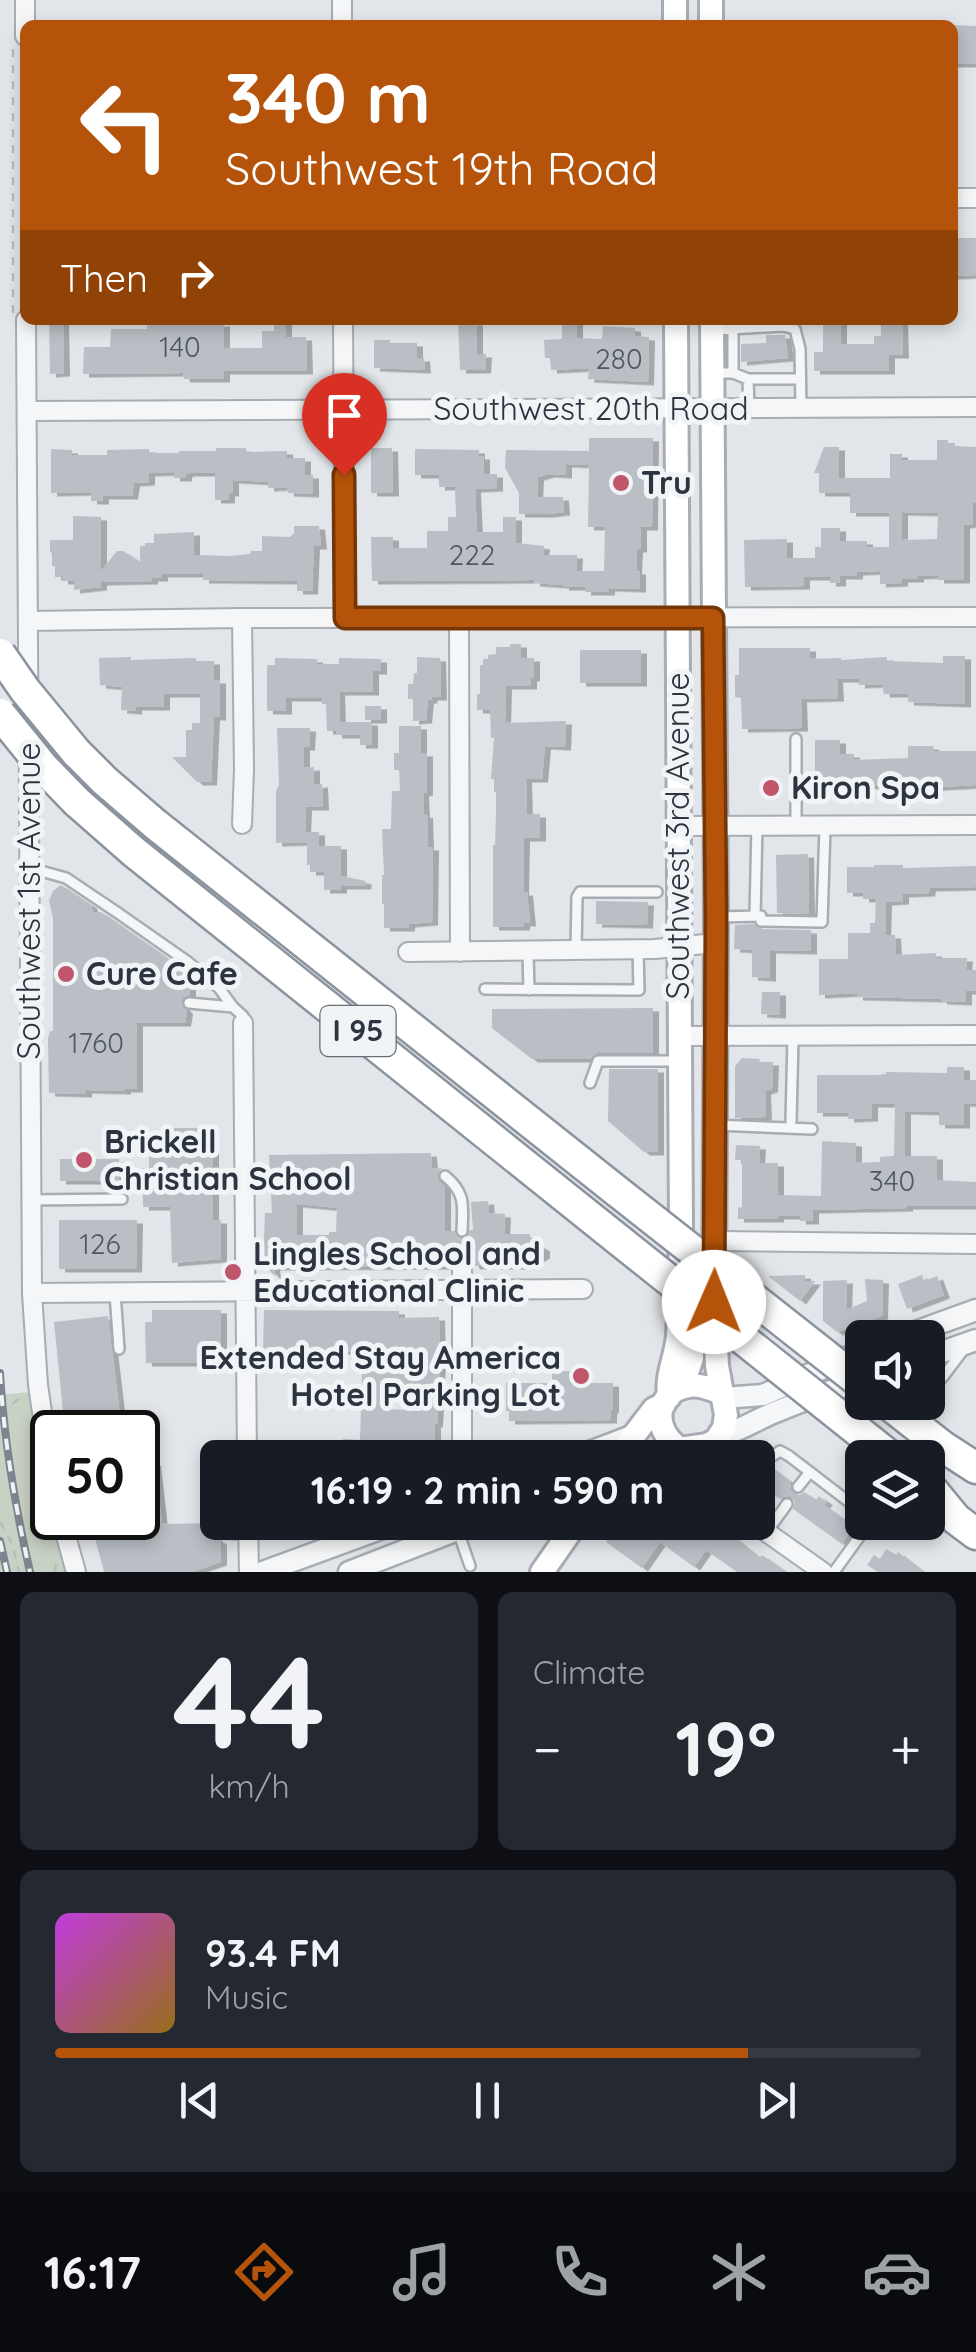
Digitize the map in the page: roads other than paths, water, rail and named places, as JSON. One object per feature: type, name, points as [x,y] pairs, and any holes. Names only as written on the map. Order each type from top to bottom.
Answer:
[{"type":"highway","name":"I 95","points":[[0,654],[24,690],[76,752],[155,824],[845,1369]]},
{"type":"highway","name":"I 95","points":[[0,714],[43,767],[134,852],[869,1440]]},
{"type":"highway","points":[[908,1420],[976,1468]]},
{"type":"highway","points":[[945,1494],[976,1513]]},
{"type":"highway","points":[[945,1505],[976,1534]]},
{"type":"main road","name":"Southwest 3rd Avenue","points":[[672,1396],[667,1379],[678,1336],[681,1233],[676,325]]},
{"type":"main road","name":"Southwest 3rd Avenue","points":[[719,326],[722,373],[712,409],[714,1125],[716,1356],[722,1396]]},
{"type":"main road","points":[[630,1440],[654,1409],[672,1396],[701,1386],[722,1396],[726,1419],[718,1440]]},
{"type":"main road","points":[[668,1440],[660,1426],[660,1414],[672,1396]]},
{"type":"main road","points":[[542,1572],[564,1540]]},
{"type":"street","name":"Southwest 1st Avenue","points":[[26,325],[30,1200],[32,1293],[42,1410]]},
{"type":"street","points":[[344,325],[345,618]]},
{"type":"street","name":"Southwest 20th Road","points":[[27,411],[976,407]]},
{"type":"street","points":[[28,620],[976,616]]},
{"type":"street","points":[[242,618],[242,824]]},
{"type":"street","points":[[459,618],[460,952]]},
{"type":"street","points":[[678,826],[976,825]]},
{"type":"street","points":[[408,952],[638,950],[716,944]]},
{"type":"street","points":[[238,1015],[248,1440]]},
{"type":"street","points":[[679,1036],[976,1036]]},
{"type":"street","points":[[715,1241],[976,1244]]},
{"type":"street","points":[[462,1266],[462,1440]]},
{"type":"street","points":[[32,1293],[583,1289]]},
{"type":"street","points":[[945,1351],[972,1341],[968,1313]]},
{"type":"street","points":[[722,1396],[763,1395],[845,1359]]},
{"type":"street","points":[[724,1440],[775,1412],[845,1388]]},
{"type":"street","points":[[621,1440],[634,1435]]},
{"type":"street","points":[[67,1540],[76,1572]]},
{"type":"street","points":[[248,1540],[249,1572]]},
{"type":"street","points":[[263,1572],[350,1540]]},
{"type":"street","points":[[349,1572],[431,1540]]},
{"type":"street","points":[[775,1540],[813,1569]]},
{"type":"lane","points":[[719,326],[795,328],[800,348],[801,408]]},
{"type":"lane","points":[[722,373],[748,379],[800,379]]},
{"type":"lane","points":[[748,379],[749,408]]},
{"type":"lane","points":[[796,740],[796,826]]},
{"type":"lane","points":[[755,916],[756,826]]},
{"type":"lane","points":[[716,917],[761,916],[761,920],[822,922],[825,826]]},
{"type":"lane","points":[[30,868],[66,878],[188,962],[219,988],[238,1015]]},
{"type":"lane","points":[[576,950],[580,892],[656,892]]},
{"type":"lane","points":[[485,990],[639,990],[638,950]]},
{"type":"lane","points":[[528,952],[529,990]]},
{"type":"lane","points":[[189,1003],[238,1015]]},
{"type":"lane","points":[[790,1122],[793,1036]]},
{"type":"lane","points":[[590,1083],[598,1062],[679,1061]]},
{"type":"lane","points":[[714,1125],[812,1129]]},
{"type":"lane","points":[[445,1176],[461,1193],[462,1230]]},
{"type":"lane","points":[[30,1200],[122,1199]]},
{"type":"lane","points":[[115,1292],[119,1349]]},
{"type":"lane","points":[[945,1374],[972,1341]]},
{"type":"lane","points":[[775,1454],[780,1451],[845,1499]]},
{"type":"lane","points":[[798,1488],[810,1472]]},
{"type":"lane","points":[[775,1514],[787,1504]]},
{"type":"lane","points":[[468,1540],[470,1566]]},
{"type":"lane","points":[[834,1572],[856,1540]]},
{"type":"tunnel","points":[[462,1231],[462,1266]]},
{"type":"railway","points":[[0,1373],[11,1473],[30,1572]]},
{"type":"railway","points":[[0,1541],[7,1572]]},
{"type":"place","name":"Tru","points":[[621,483]]},
{"type":"place","name":"Kiron Spa","points":[[771,788]]},
{"type":"place","name":"Cure Cafe","points":[[66,974]]},
{"type":"place","name":"Brickell Christian School","points":[[84,1160]]},
{"type":"place","name":"Lingles School and Educational Clinic","points":[[233,1272]]},
{"type":"place","name":"Extended Stay America Hotel Parking Lot","points":[[581,1376]]}]
